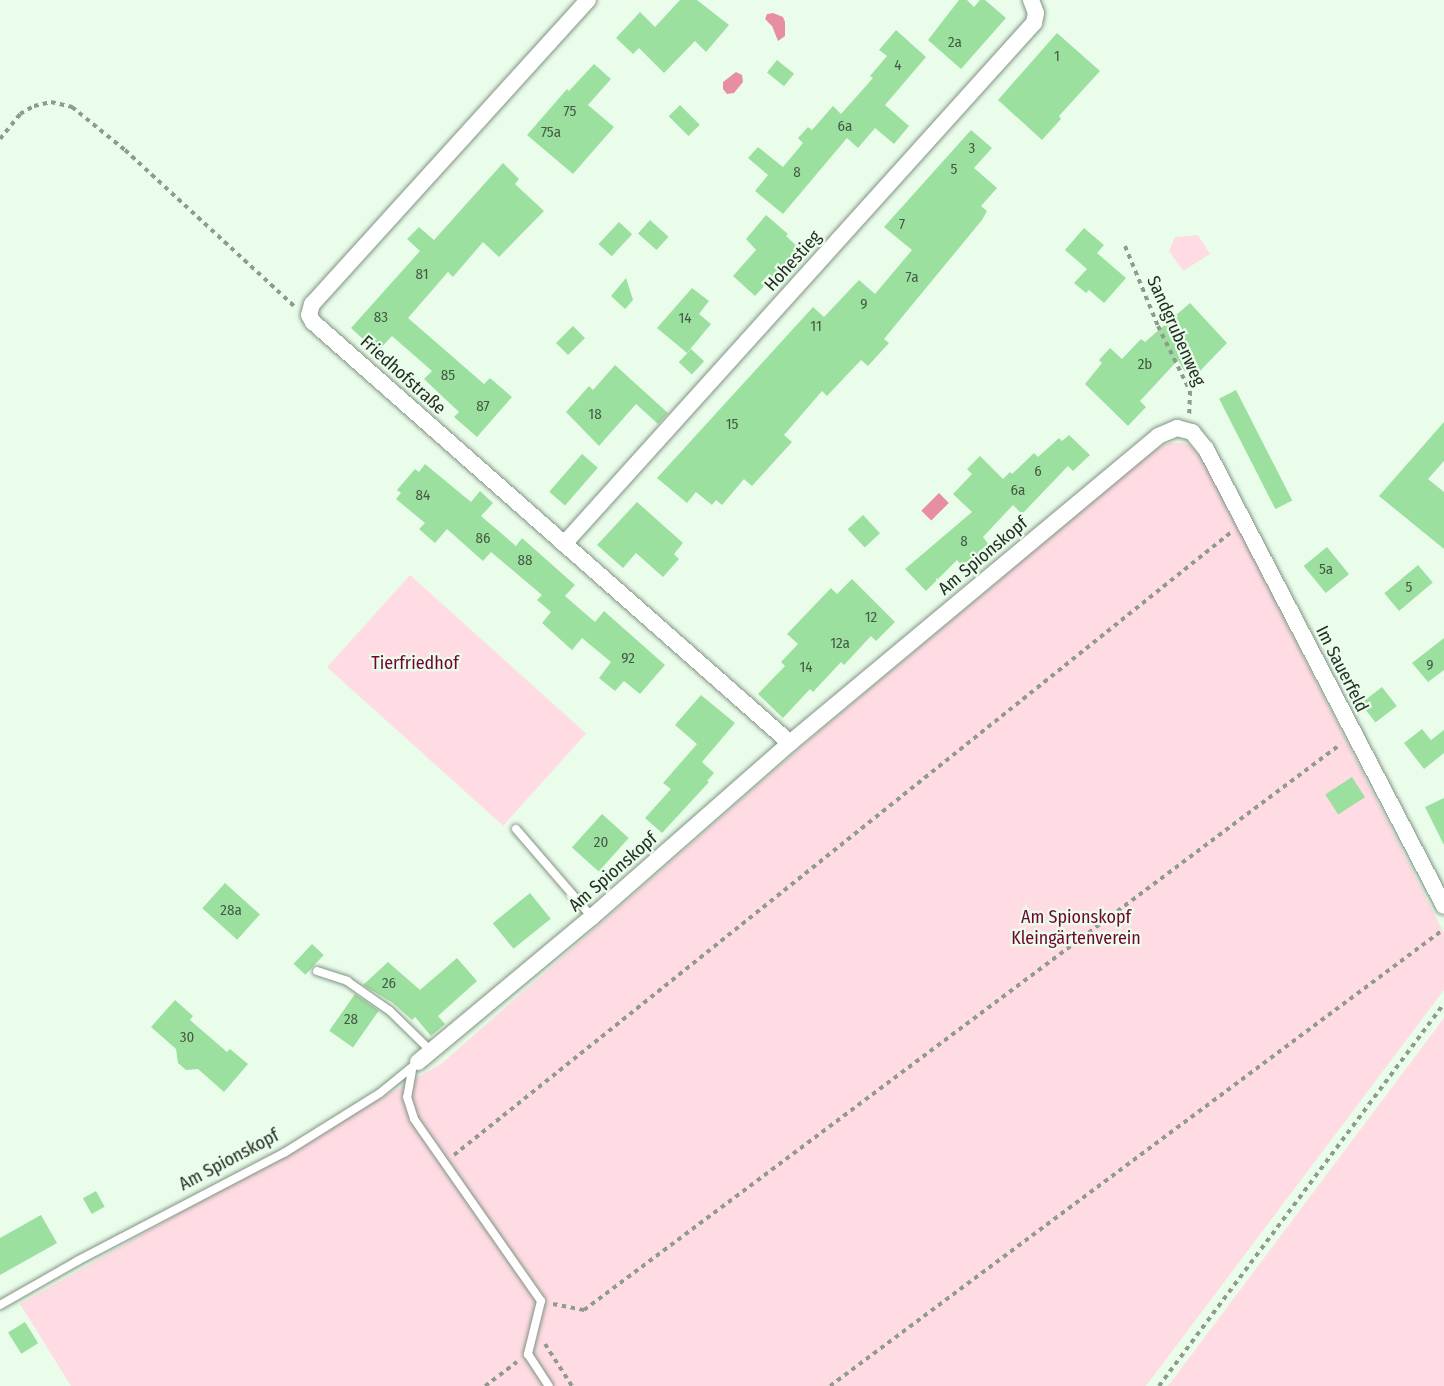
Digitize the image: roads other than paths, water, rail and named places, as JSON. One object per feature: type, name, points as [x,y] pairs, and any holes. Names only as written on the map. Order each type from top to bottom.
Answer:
[{"type":"street","name":"Friedhofstraße","points":[[588,0],[312,304],[308,314],[313,322],[790,743]]},
{"type":"street","name":"Hohestieg","points":[[564,544],[1034,24],[1036,11],[1031,0]]},
{"type":"street","name":"Am Spionskopf","points":[[424,1057],[592,917],[790,743],[1158,436],[1169,429],[1184,429]]},
{"type":"street","name":"Im Sauerfeld","points":[[1184,429],[1197,436],[1206,449],[1444,906]]},
{"type":"lane","points":[[516,829],[592,917]]},
{"type":"lane","points":[[317,970],[348,981],[390,1011],[424,1057],[408,1083],[410,1108],[444,1163],[541,1301],[528,1354],[549,1386]]},
{"type":"lane","name":"Am Spionskopf","points":[[0,1305],[284,1153],[380,1093],[424,1057]]},
{"type":"park label","name":"Tierfriedhof","points":[[415,663]]},
{"type":"park label","name":"Am Spionskopf Kleingärtenverein","points":[[1076,928]]}]
